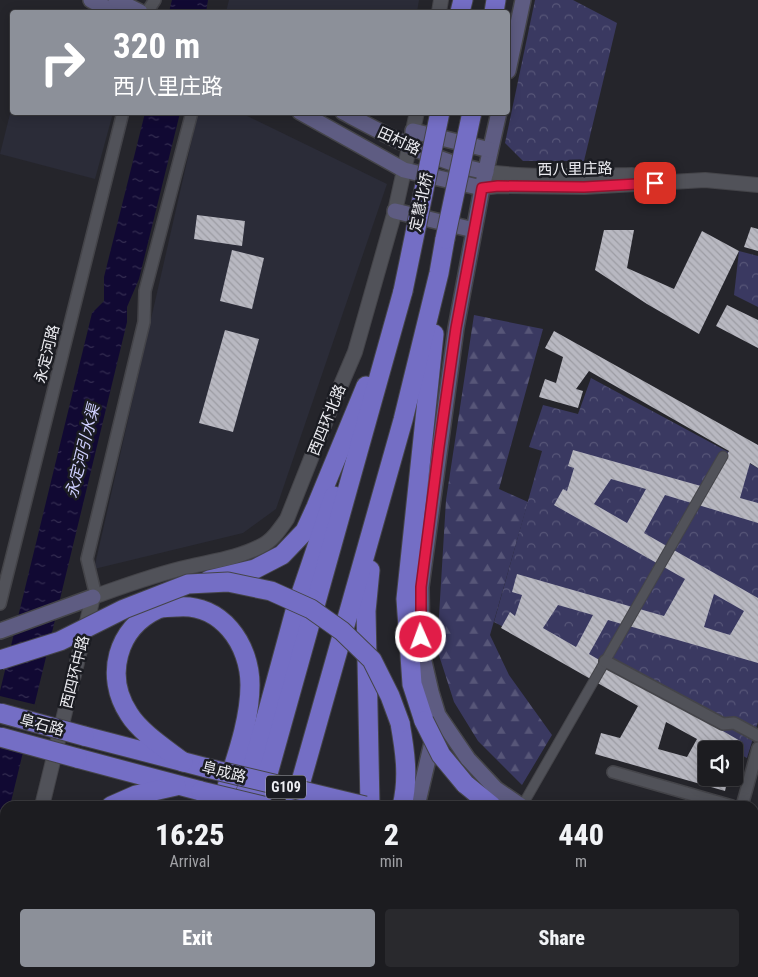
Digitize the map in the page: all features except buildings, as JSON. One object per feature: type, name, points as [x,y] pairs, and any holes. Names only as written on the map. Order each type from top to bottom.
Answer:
[{"type":"highway","name":"定慧北桥","points":[[396,316],[439,115]]},
{"type":"highway","points":[[295,801],[403,420],[439,273],[471,115]]},
{"type":"highway","points":[[439,273],[429,392],[406,600],[412,684],[431,718],[441,755],[465,784],[486,801]]},
{"type":"highway","points":[[260,801],[396,316]]},
{"type":"highway","points":[[0,660],[60,641],[124,609],[188,584],[255,569],[282,554],[305,531],[396,316]]},
{"type":"highway","points":[[243,801],[296,611],[334,496],[364,431]]},
{"type":"highway","points":[[370,801],[366,611],[374,526]]},
{"type":"highway","points":[[188,584],[228,582],[271,591],[311,609],[342,630],[372,660],[390,696],[400,723],[406,760],[403,801]]},
{"type":"highway","points":[[183,762],[153,739],[129,715],[119,692],[115,671],[122,644],[137,623],[160,608],[191,606],[215,614],[235,634],[246,657],[250,684],[248,713],[222,801]]},
{"type":"highway","name":"阜石路","points":[[0,713],[84,736]]},
{"type":"highway","name":"阜成路","points":[[84,736],[344,801]]},
{"type":"highway","name":"阜石路","points":[[0,738],[77,758]]},
{"type":"highway","name":"阜成路","points":[[77,758],[244,801]]},
{"type":"highway","points":[[122,801],[136,795],[179,785]]},
{"type":"main road","points":[[90,0],[110,10]]},
{"type":"main road","points":[[116,0],[136,10]]},
{"type":"main road","points":[[510,62],[523,0]]},
{"type":"main road","name":"田村路","points":[[305,115],[404,170],[482,188]]},
{"type":"main road","name":"田村路","points":[[348,115],[409,148],[471,169],[486,172]]},
{"type":"main road","points":[[418,801],[431,718],[431,692],[422,653],[421,587],[456,328],[497,115]]},
{"type":"main road","points":[[413,131],[490,150]]},
{"type":"main road","points":[[395,211],[474,230]]},
{"type":"main road","points":[[3,630],[95,596]]},
{"type":"main road","points":[[431,718],[496,789],[514,801]]},
{"type":"street","name":"永定河路","points":[[0,604],[122,115]]},
{"type":"street","points":[[95,596],[87,559],[144,322],[145,291],[191,115]]},
{"type":"street","name":"西四环北路","points":[[95,596],[187,567],[227,560],[263,546],[277,533],[287,519],[355,352],[395,211],[416,115]]},
{"type":"street","name":"西八里庄路","points":[[486,172],[516,175],[683,174],[758,177]]},
{"type":"street","name":"西八里庄路","points":[[482,188],[498,186],[584,187],[705,180],[758,185]]},
{"type":"street","points":[[525,801],[723,456]]},
{"type":"street","name":"西四环中路","points":[[43,801],[95,596]]},
{"type":"street","points":[[605,661],[723,724],[734,723],[758,736]]},
{"type":"street","points":[[743,801],[758,748]]},
{"type":"street","points":[[613,772],[714,801]]},
{"type":"shaded area","points":[[229,0],[419,0],[417,10],[226,10]]},
{"type":"shaded area","points":[[10,114],[112,115],[95,179],[0,154]]},
{"type":"shaded area","points":[[198,115],[245,115],[387,184],[276,509],[243,533],[94,569]]},
{"type":"green space","points":[[535,0],[573,0],[617,23],[584,161],[523,161],[505,143]]},
{"type":"green space","points":[[739,251],[758,256],[758,307],[734,295]]},
{"type":"green space","points":[[474,315],[543,329],[499,489],[528,502],[490,635],[509,675],[552,735],[522,785],[478,741],[454,702],[437,649],[446,500]]},
{"type":"green space","points":[[591,378],[758,468],[758,722],[747,758],[743,756],[743,741],[715,741],[494,622],[542,451],[529,447],[543,405],[578,414]]},
{"type":"water","points":[[172,0],[208,0],[206,10],[170,10]]},
{"type":"water","name":"永定河引水渠","points":[[144,115],[180,115],[139,279],[127,307],[127,322],[11,801],[0,801],[0,691],[92,313],[104,301],[104,277]]},
{"type":"pier","points":[[0,696],[37,705],[26,753],[0,746]]},
{"type":"route","points":[[421,637],[421,587],[439,447],[456,328],[482,188],[498,186],[584,187],[655,183]]}]
